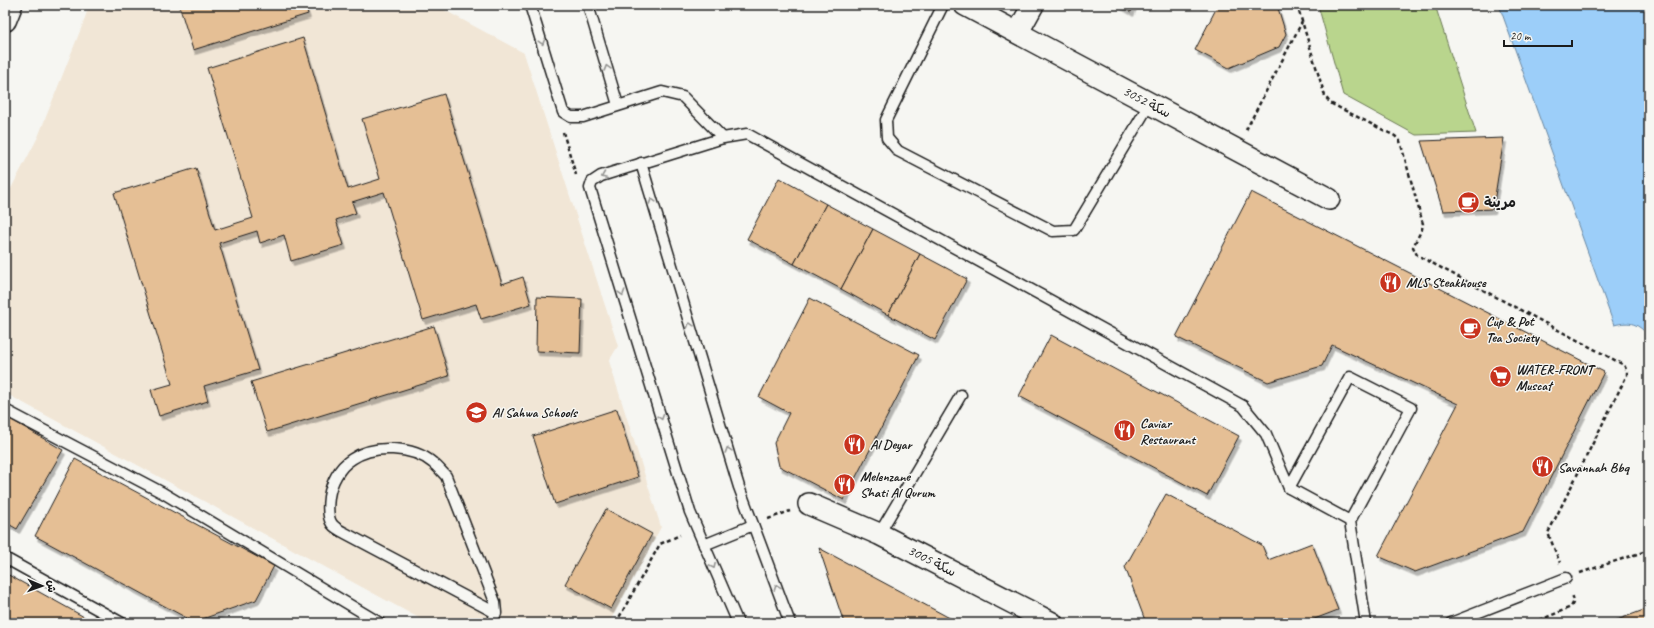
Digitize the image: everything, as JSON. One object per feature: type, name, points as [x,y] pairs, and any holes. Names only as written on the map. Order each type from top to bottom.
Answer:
[{"type":"main road","points":[[5,20],[11,5]]},
{"type":"street","name":"سكة 3052","points":[[965,5],[1329,199]]},
{"type":"street","points":[[1018,32],[1033,5]]},
{"type":"street","name":"سكة 3005","points":[[809,504],[879,534],[1052,623]]},
{"type":"lane","points":[[530,5],[563,112],[571,117],[583,117],[662,92],[683,97],[723,138]]},
{"type":"lane","points":[[588,5],[618,105]]},
{"type":"lane","points":[[944,5],[886,120],[887,138],[898,151],[1053,232],[1074,230],[1150,104]]},
{"type":"lane","points":[[738,623],[690,512],[590,188],[592,182],[601,176],[723,138],[747,134],[1243,406],[1266,434],[1289,488],[1350,521]]},
{"type":"lane","points":[[641,164],[739,487],[790,623]]},
{"type":"lane","points":[[1289,488],[1350,377],[1411,408],[1350,521],[1366,623]]},
{"type":"lane","points":[[879,534],[961,394]]},
{"type":"lane","points":[[5,410],[163,493],[380,623]]},
{"type":"lane","points":[[395,449],[412,452],[433,462],[446,476],[495,602],[494,618],[344,533],[332,524],[327,508],[330,490],[338,473],[351,459],[370,450],[395,449]]},
{"type":"lane","points":[[704,545],[753,524]]},
{"type":"lane","points":[[5,558],[122,623]]},
{"type":"lane","points":[[1451,623],[1566,578]]},
{"type":"path","points":[[1297,5],[1325,96],[1330,103],[1395,136],[1400,141],[1423,224],[1422,230],[1413,248],[1417,255],[1624,366],[1627,371],[1627,375],[1548,533],[1574,601],[1571,607],[1533,623]]},
{"type":"path","points":[[1236,150],[1302,22]]},
{"type":"path","points":[[753,524],[809,504]]},
{"type":"path","points":[[616,623],[660,544],[680,535]]},
{"type":"path","points":[[1566,578],[1649,550]]},
{"type":"shaded area","points":[[89,5],[435,5],[524,53],[618,346],[609,361],[661,527],[609,623],[428,623],[5,393],[5,200],[38,137]]},
{"type":"green space","points":[[1318,5],[1435,5],[1476,133],[1416,135],[1343,95]]},
{"type":"water","points":[[1499,5],[1649,5],[1649,336],[1641,328],[1633,324],[1625,323],[1614,325]]},
{"type":"building","points":[[179,5],[305,5],[308,14],[193,50]]},
{"type":"building","points":[[1119,5],[1134,5],[1131,12]]},
{"type":"building","points":[[1218,5],[1271,5],[1278,8],[1286,34],[1279,47],[1229,68],[1195,50]]},
{"type":"building","points":[[303,38],[348,189],[380,179],[362,119],[444,94],[502,284],[523,277],[531,304],[481,319],[476,304],[423,320],[384,192],[352,202],[356,213],[336,220],[344,245],[291,261],[284,235],[260,243],[257,231],[219,243],[258,370],[204,386],[208,401],[159,416],[151,390],[172,384],[114,193],[196,168],[215,230],[253,218],[207,68]]},
{"type":"building","points":[[1504,138],[1493,209],[1443,211],[1421,141]]},
{"type":"building","points":[[779,178],[826,204],[794,264],[747,239]]},
{"type":"building","name":"WATER-FRONT Muscat","points":[[1251,192],[1604,372],[1523,532],[1415,572],[1378,556],[1458,404],[1332,345],[1322,366],[1268,382],[1176,337]]},
{"type":"building","points":[[826,204],[873,229],[841,289],[794,264]]},
{"type":"building","points":[[873,229],[920,254],[888,315],[841,289]]},
{"type":"building","points":[[920,254],[967,279],[935,340],[888,315]]},
{"type":"building","points":[[537,297],[582,299],[580,353],[536,351]]},
{"type":"building","points":[[810,298],[919,355],[844,500],[779,466],[774,443],[789,413],[759,397]]},
{"type":"building","points":[[434,326],[449,376],[267,432],[251,382]]},
{"type":"building","points":[[1051,335],[1239,436],[1207,496],[1019,396]]},
{"type":"building","points":[[617,409],[638,477],[555,504],[533,436]]},
{"type":"building","points":[[5,416],[63,450],[17,529],[5,522]]},
{"type":"building","points":[[75,459],[274,566],[256,600],[194,622],[35,536]]},
{"type":"building","points":[[1166,494],[1262,545],[1268,560],[1312,543],[1338,610],[1304,623],[1146,623],[1125,567]]},
{"type":"building","points":[[606,509],[652,534],[611,609],[565,584]]},
{"type":"building","points":[[819,548],[959,623],[844,623]]},
{"type":"building","points":[[5,573],[95,623],[5,623]]},
{"type":"building","points":[[1649,608],[1649,623],[1609,623]]},
{"type":"place","name":"مرينة","points":[[1469,202]]},
{"type":"place","name":"MLS Steakhouse","points":[[1391,282]]},
{"type":"place","name":"Cup & Pot Tea Society","points":[[1471,329]]},
{"type":"place","name":"WATER-FRONT Muscat","points":[[1501,377]]},
{"type":"place","name":"Al Sahwa Schools","points":[[477,412]]},
{"type":"place","name":"Caviar Restaurant","points":[[1125,431]]},
{"type":"place","name":"Al Deyar","points":[[855,444]]},
{"type":"place","name":"Savannah Bbq","points":[[1543,467]]},
{"type":"place","name":"Melenzane Shati Al Qurum","points":[[845,484]]}]
